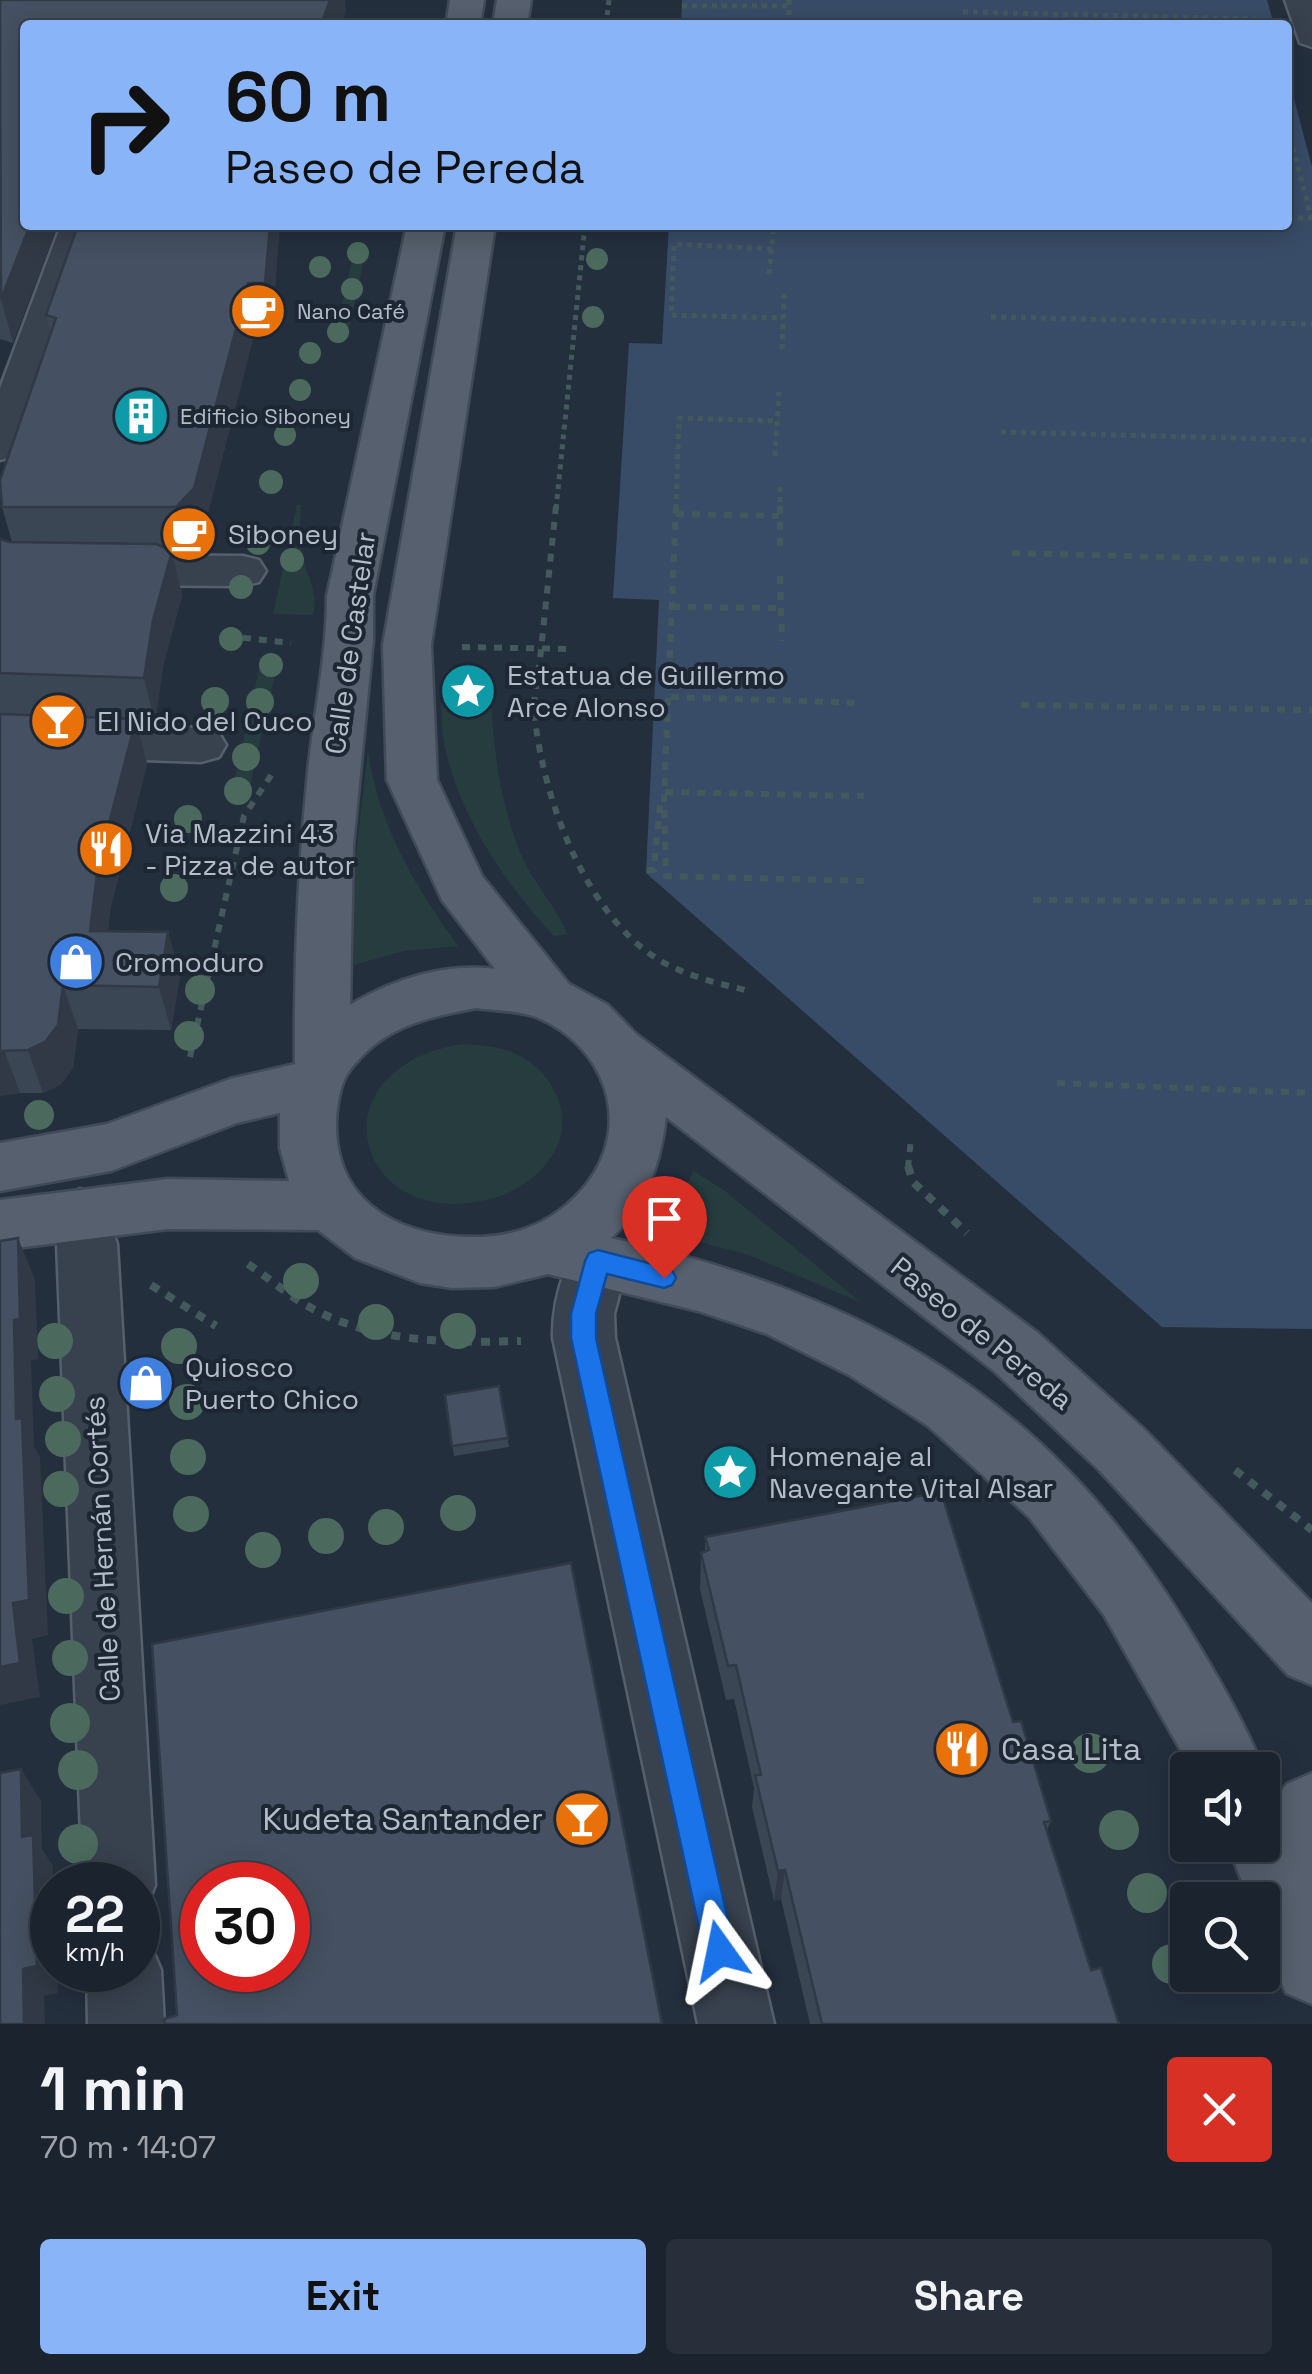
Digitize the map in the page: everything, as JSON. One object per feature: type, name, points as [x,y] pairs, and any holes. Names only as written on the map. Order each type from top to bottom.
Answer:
[{"type":"main road","name":"Calle de Castelar","points":[[320,1074],[333,770],[349,643],[350,596],[425,230]]},
{"type":"main road","name":"Calle de Castelar","points":[[475,230],[407,644],[412,780],[462,886],[548,999]]},
{"type":"main road","points":[[573,1255],[573,1234],[615,1194],[638,1144],[639,1094],[619,1050],[582,1016],[548,999],[476,987],[403,1002],[342,1040],[320,1074],[307,1122],[310,1166],[332,1206],[355,1228],[417,1259],[491,1264],[573,1255],[748,1300],[881,1361],[947,1405],[1052,1496],[1132,1600],[1185,1684],[1220,1752]]},
{"type":"main road","name":"Paseo de Pereda","points":[[619,1050],[1016,1352],[1150,1478],[1312,1652]]},
{"type":"main road","points":[[0,1167],[111,1147],[230,1102],[320,1074]]},
{"type":"main road","points":[[0,1226],[95,1248],[168,1204],[332,1206]]},
{"type":"main road","points":[[1312,1808],[1273,1866],[1312,1966]]},
{"type":"street","points":[[0,447],[78,230]]},
{"type":"street","points":[[59,569],[243,572]]},
{"type":"street","points":[[0,738],[201,745]]},
{"type":"street","name":"Calle de Hernán Cortés","points":[[95,1248],[118,1862]]},
{"type":"street","points":[[573,1255],[584,1338],[736,2024]]},
{"type":"street","points":[[125,1992],[126,2024]]},
{"type":"path","points":[[682,6],[789,3]]},
{"type":"path","points":[[963,12],[1258,19]]},
{"type":"path","points":[[1292,143],[1312,220]]},
{"type":"path","points":[[585,230],[534,716],[557,816],[588,885],[609,918],[648,952],[690,976],[749,991]]},
{"type":"path","points":[[770,274],[773,232]]},
{"type":"path","points":[[772,248],[674,244],[671,315],[783,318]]},
{"type":"path","points":[[782,349],[784,293]]},
{"type":"path","points":[[990,317],[1312,324]]},
{"type":"path","points":[[776,456],[779,392]]},
{"type":"path","points":[[778,421],[679,418],[665,794],[666,876],[866,881]]},
{"type":"path","points":[[1001,432],[1312,440]]},
{"type":"path","points":[[780,486],[780,548]]},
{"type":"path","points":[[676,514],[780,516]]},
{"type":"path","points":[[1012,553],[1312,562]]},
{"type":"path","points":[[780,576],[782,640]]},
{"type":"path","points":[[672,607],[780,608]]},
{"type":"path","points":[[227,636],[291,640],[289,658]]},
{"type":"path","points":[[456,646],[570,649]]},
{"type":"path","points":[[671,698],[862,704]]},
{"type":"path","points":[[1021,705],[1312,710]]},
{"type":"path","points":[[188,1065],[244,816],[275,770]]},
{"type":"path","points":[[647,870],[654,870],[661,796],[665,794],[864,796]]},
{"type":"path","points":[[1034,900],[1312,902]]},
{"type":"path","points":[[1056,1084],[1312,1093]]},
{"type":"path","points":[[95,1248],[216,1326]]},
{"type":"path","points":[[244,1261],[313,1309],[377,1334],[462,1343],[584,1338]]},
{"type":"green space","points":[[354,250],[366,250],[347,339],[335,338]]},
{"type":"green space","points":[[297,505],[301,505],[301,544],[314,593],[313,615],[273,614]]},
{"type":"green space","points":[[260,665],[277,665],[247,800],[230,800]]},
{"type":"green space","points":[[490,680],[495,749],[508,818],[524,861],[567,934],[554,936],[501,871],[472,822],[451,770],[443,736],[441,682]]},
{"type":"green space","points":[[368,750],[380,804],[401,854],[458,946],[404,951],[354,965],[353,881]]},
{"type":"green space","points":[[462,1044],[514,1053],[541,1072],[558,1098],[562,1129],[550,1159],[520,1187],[481,1201],[438,1203],[404,1191],[380,1169],[368,1142],[369,1112],[384,1083],[415,1059]]},
{"type":"green space","points":[[694,1171],[725,1191],[862,1303],[749,1255],[658,1231]]},
{"type":"water","points":[[682,0],[1267,0],[1273,20],[681,20]]},
{"type":"water","points":[[1292,91],[1312,167],[1312,1329],[1162,1327],[646,873],[659,600],[613,598],[629,343],[662,344],[669,230],[1292,230]]},
{"type":"building","points":[[0,0],[330,0],[323,20],[20,20],[20,230],[28,230],[1,299]]},
{"type":"building","points":[[76,230],[270,230],[265,283],[248,283],[194,488],[176,507],[2,507],[0,480],[56,318],[46,315]]},
{"type":"building","points":[[0,539],[156,544],[172,551],[153,620],[144,678],[0,673]]},
{"type":"building","points":[[0,714],[136,719],[98,866],[90,931],[168,932],[159,987],[63,985],[58,1025],[45,1042],[28,1050],[0,1051]]},
{"type":"building","points":[[18,1238],[20,1319],[14,1320],[16,1419],[22,1418],[29,1600],[13,1603],[20,1663],[0,1667],[0,1241]]},
{"type":"building","points":[[499,1386],[508,1438],[452,1446],[445,1395]]},
{"type":"building","points":[[941,1492],[1013,1722],[1021,1721],[1051,1821],[1044,1822],[1091,1970],[1101,1968],[1119,2024],[822,2024],[785,1870],[778,1871],[755,1775],[761,1775],[736,1665],[728,1666],[701,1553],[709,1550],[705,1537]]},
{"type":"building","points":[[571,1563],[662,2024],[165,2024],[164,2019],[177,2015],[152,1644]]},
{"type":"building","points":[[21,1769],[22,1837],[33,1835],[30,1968],[23,1969],[24,2024],[0,2024],[0,1773]]},
{"type":"place","name":"Nano Café","points":[[258,311]]},
{"type":"place","name":"Edificio Siboney","points":[[141,416]]},
{"type":"place","name":"Siboney","points":[[189,534]]},
{"type":"place","name":"Estatua de Guillermo Arce Alonso","points":[[468,691]]},
{"type":"place","name":"El Nido del Cuco","points":[[58,721]]},
{"type":"place","name":"Via Mazzini 43 - Pizza de autor","points":[[106,849]]},
{"type":"place","name":"Cromoduro","points":[[76,962]]},
{"type":"place","name":"Quiosco Puerto Chico","points":[[146,1383]]},
{"type":"place","name":"Homenaje al Navegante Vital Alsar","points":[[730,1472]]},
{"type":"place","name":"Casa Lita","points":[[962,1749]]},
{"type":"place","name":"Kudeta Santander","points":[[582,1819]]},
{"type":"route","points":[[664,1278],[598,1261],[583,1314],[584,1338],[720,1951]]}]
